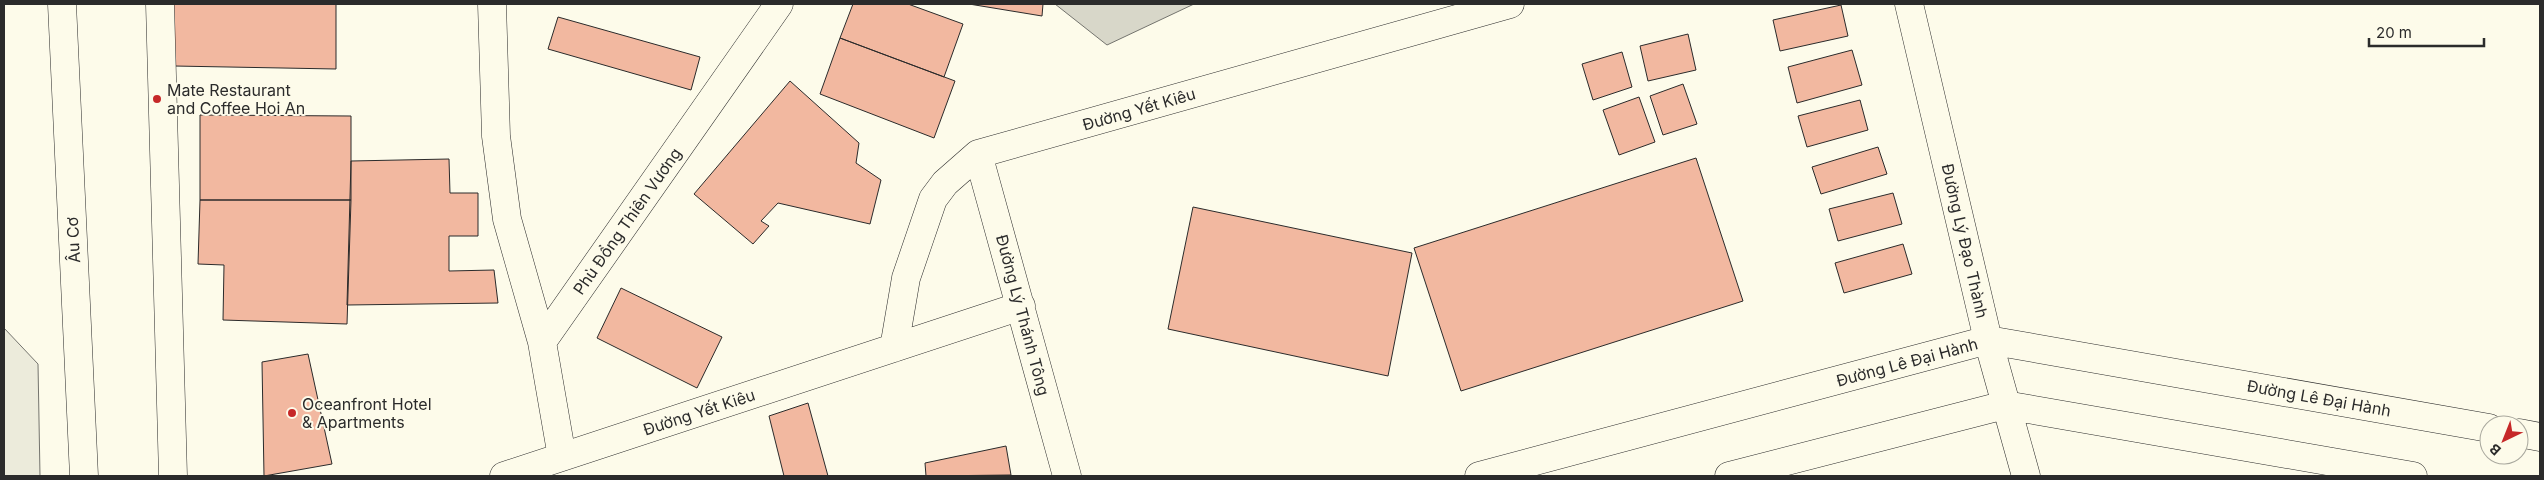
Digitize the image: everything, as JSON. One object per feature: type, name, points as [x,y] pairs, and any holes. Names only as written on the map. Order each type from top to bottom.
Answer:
[{"type":"street","name":"Âu Cơ","points":[[62,4],[84,476]]},
{"type":"street","points":[[160,4],[173,476]]},
{"type":"street","points":[[492,4],[496,136],[507,219],[542,342],[562,457]]},
{"type":"street","name":"Phù Đổng Thiên Vương","points":[[542,342],[779,4]]},
{"type":"street","name":"Đường Yết Kiêu","points":[[894,348],[906,278],[933,198],[946,183],[978,154],[1510,4]]},
{"type":"street","name":"Đường Lý Đạo Thành","points":[[1909,4],[1988,340],[2026,476]]},
{"type":"street","name":"Đường Lý Thánh Tông","points":[[978,154],[1068,476]]},
{"type":"street","name":"Đường Yết Kiêu","points":[[504,476],[1021,306]]},
{"type":"street","name":"Đường Lê Đại Hành","points":[[1479,476],[1988,340],[2479,426]]},
{"type":"street","points":[[1729,476],[2005,405],[2413,476]]},
{"type":"shaded area","points":[[1055,4],[1194,4],[1107,45]]},
{"type":"shaded area","points":[[4,328],[38,364],[40,476],[4,476]]},
{"type":"building","points":[[172,4],[336,4],[336,69],[174,66]]},
{"type":"building","points":[[853,4],[908,4],[963,24],[944,77],[840,38]]},
{"type":"building","points":[[969,4],[1043,4],[1042,16]]},
{"type":"building","points":[[1841,5],[1848,36],[1780,51],[1773,20]]},
{"type":"building","points":[[558,17],[700,57],[691,90],[548,49]]},
{"type":"building","points":[[1688,34],[1696,70],[1648,81],[1640,46]]},
{"type":"building","points":[[840,38],[955,81],[934,138],[820,94]]},
{"type":"building","points":[[1852,50],[1862,85],[1797,103],[1788,67]]},
{"type":"building","points":[[1622,52],[1632,87],[1593,100],[1582,64]]},
{"type":"building","points":[[790,81],[859,143],[856,163],[881,180],[870,224],[778,203],[761,221],[769,226],[753,244],[694,194]]},
{"type":"building","points":[[1683,84],[1697,124],[1663,135],[1650,96]]},
{"type":"building","points":[[1639,97],[1655,142],[1619,155],[1603,110]]},
{"type":"building","points":[[1860,100],[1868,130],[1807,147],[1798,116]]},
{"type":"building","points":[[200,115],[351,116],[351,200],[200,200]]},
{"type":"building","points":[[1878,147],[1887,174],[1821,194],[1812,167]]},
{"type":"building","points":[[1696,158],[1743,301],[1461,391],[1414,248]]},
{"type":"building","points":[[449,159],[450,193],[478,193],[478,236],[449,236],[449,271],[494,270],[498,303],[347,305],[351,161]]},
{"type":"building","points":[[1893,193],[1902,224],[1838,241],[1829,209]]},
{"type":"building","points":[[200,200],[351,200],[347,324],[223,320],[224,265],[198,264]]},
{"type":"building","points":[[1193,207],[1412,253],[1388,376],[1168,329]]},
{"type":"building","points":[[1903,244],[1912,274],[1844,293],[1835,263]]},
{"type":"building","points":[[621,288],[722,337],[697,388],[597,338]]},
{"type":"building","name":"Oceanfront Hotel & Apartments","points":[[308,354],[332,464],[264,476],[262,362]]},
{"type":"building","points":[[808,403],[828,476],[784,476],[769,416]]},
{"type":"building","points":[[1006,446],[1011,475],[926,476],[925,463]]},
{"type":"place","name":"Mate Restaurant and Coffee Hoi An","points":[[157,99]]},
{"type":"place","name":"Oceanfront Hotel & Apartments","points":[[292,413]]}]
